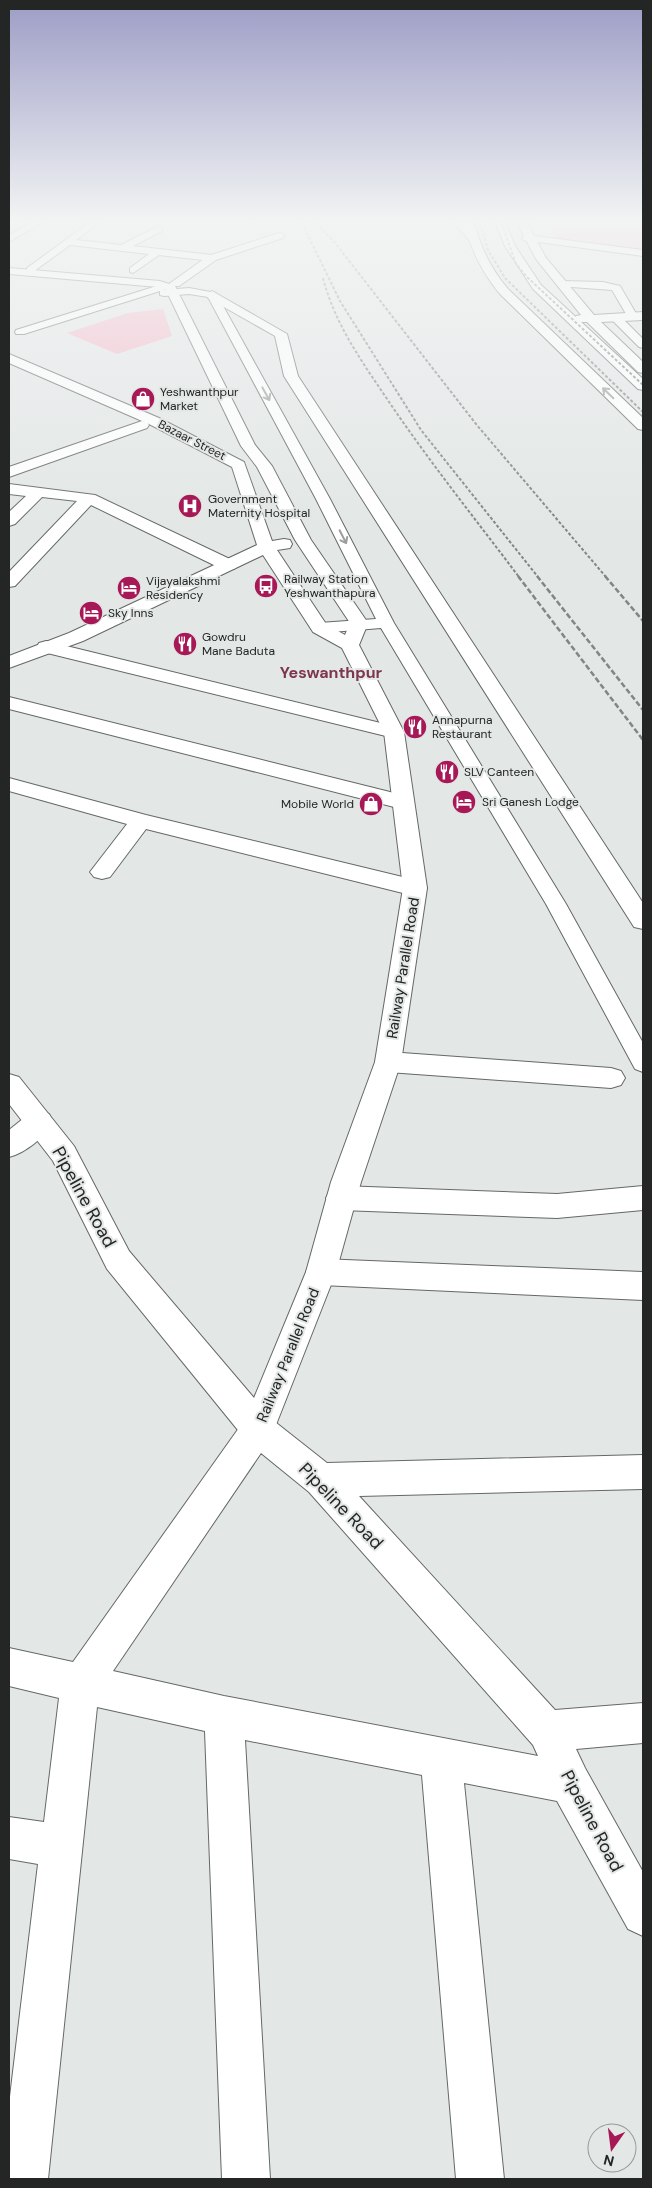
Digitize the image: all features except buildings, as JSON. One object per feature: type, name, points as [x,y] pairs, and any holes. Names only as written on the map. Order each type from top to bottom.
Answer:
[{"type":"main road","points":[[185,321],[233,449]]},
{"type":"main road","points":[[258,321],[281,334],[291,376],[643,921]]},
{"type":"main road","points":[[533,321],[643,426]]},
{"type":"main road","points":[[573,321],[643,386]]},
{"type":"main road","points":[[594,321],[638,359],[643,369]]},
{"type":"main road","points":[[9,351],[120,397],[233,449]]},
{"type":"main road","name":"Bazaar Street","points":[[9,358],[148,423],[233,449],[266,547],[319,628],[355,634]]},
{"type":"main road","points":[[9,368],[148,423]]},
{"type":"main road","points":[[233,449],[257,436],[237,393]]},
{"type":"main road","points":[[9,472],[148,423]]},
{"type":"main road","name":"Railway Parallel Road","points":[[80,1684],[258,1429],[321,1272],[341,1198],[388,1062],[415,888],[394,732],[355,634],[264,466],[233,449]]},
{"type":"main road","points":[[9,490],[89,498],[228,566]]},
{"type":"main road","points":[[9,521],[37,492]]},
{"type":"main road","points":[[9,582],[89,498]]},
{"type":"main road","points":[[9,662],[76,636],[266,547],[303,540]]},
{"type":"main road","points":[[46,648],[394,732]]},
{"type":"main road","points":[[9,703],[402,802]]},
{"type":"main road","points":[[9,784],[141,821],[415,888]]},
{"type":"main road","points":[[102,872],[141,821]]},
{"type":"main road","points":[[388,1062],[611,1078]]},
{"type":"main road","name":"Pipeline Road","points":[[9,1084],[64,1154],[118,1260],[258,1429],[321,1480],[547,1731],[570,1783],[643,1914]]},
{"type":"main road","points":[[9,1146],[39,1122]]},
{"type":"main road","points":[[341,1198],[557,1206],[643,1198]]},
{"type":"main road","points":[[321,1272],[643,1286]]},
{"type":"main road","points":[[321,1480],[643,1472]]},
{"type":"main road","points":[[9,1667],[224,1716],[570,1783]]},
{"type":"main road","points":[[24,2179],[80,1684]]},
{"type":"main road","points":[[224,1716],[246,2179]]},
{"type":"main road","points":[[547,1731],[643,1723]]},
{"type":"main road","points":[[441,1757],[480,2179]]},
{"type":"main road","points":[[9,1838],[62,1846]]},
{"type":"lane","points":[[20,332],[55,321]]},
{"type":"lane","points":[[226,321],[323,499],[386,623],[556,904],[643,1063]]},
{"type":"lane","points":[[619,321],[643,345]]},
{"type":"lane","points":[[355,634],[386,623]]},
{"type":"shaded area","points":[[103,321],[167,321],[172,336],[117,354],[67,333]]},
{"type":"railway","points":[[339,321],[399,416],[449,486],[519,577]]},
{"type":"railway","points":[[353,321],[421,430],[538,577]]},
{"type":"railway","points":[[396,321],[476,424],[606,577]]},
{"type":"railway","points":[[549,321],[643,412]]},
{"type":"railway","points":[[574,321],[643,385]]},
{"type":"railway","points":[[518,576],[643,740]]},
{"type":"railway","points":[[537,576],[643,710]]},
{"type":"railway","points":[[605,576],[643,621]]},
{"type":"place","name":"Yeshwanthpur Market","points":[[143,399]]},
{"type":"place","name":"Government Maternity Hospital","points":[[190,506]]},
{"type":"place","name":"Railway Station Yeshwanthapura","points":[[266,586]]},
{"type":"place","name":"Vijayalakshmi Residency","points":[[129,588]]},
{"type":"place","name":"Sky Inns","points":[[91,613]]},
{"type":"place","name":"Gowdru Mane Baduta","points":[[185,644]]},
{"type":"place","name":"Annapurna Restaurant","points":[[415,727]]},
{"type":"place","name":"SLV Canteen","points":[[447,772]]},
{"type":"place","name":"Sri Ganesh Lodge","points":[[464,802]]},
{"type":"place","name":"Mobile World","points":[[371,804]]},
{"type":"district","name":"Yeswanthpur","points":[[331,672]]}]
